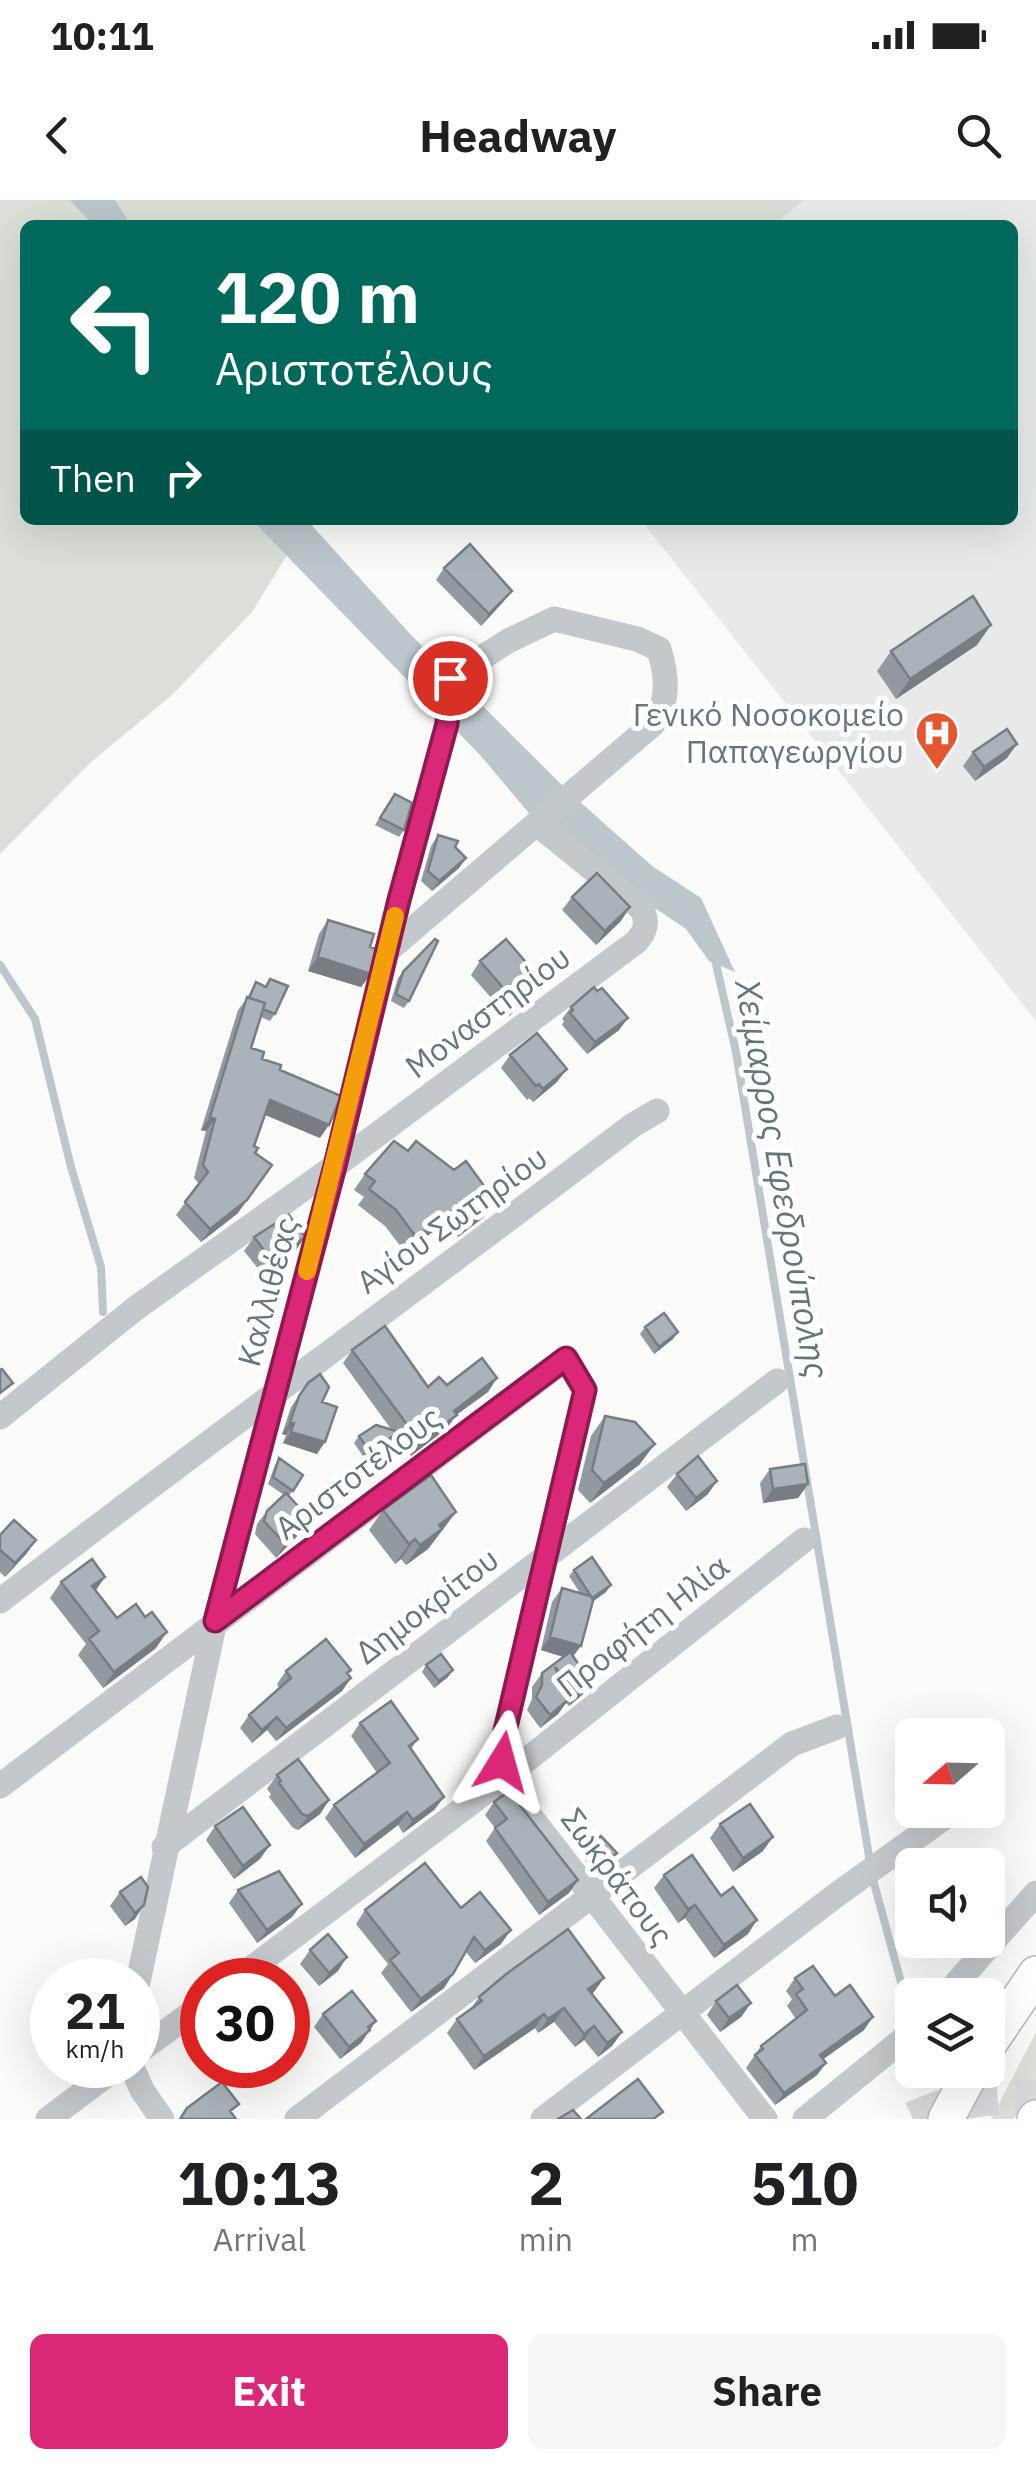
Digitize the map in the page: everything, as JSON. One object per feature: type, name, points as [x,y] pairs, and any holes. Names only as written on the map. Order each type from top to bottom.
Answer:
[{"type":"highway","points":[[1005,2020],[1036,1974]]},
{"type":"highway","points":[[946,2119],[962,2088]]},
{"type":"street","name":"Καλλιθέας","points":[[143,1958],[215,1621],[447,724],[450,678],[554,619],[637,639],[659,649],[666,671],[661,714],[536,824]]},
{"type":"street","points":[[386,952],[536,824]]},
{"type":"street","name":"Μοναστηρίου","points":[[0,1417],[136,1308],[636,942],[645,932],[642,909],[536,824]]},
{"type":"street","name":"Αγίου Σωτηρίου","points":[[0,1601],[633,1125],[657,1111]]},
{"type":"street","name":"Αριστοτέλους","points":[[0,1786],[566,1358],[585,1390],[546,1557]]},
{"type":"street","name":"Δημοκρίτου","points":[[164,1847],[777,1380]]},
{"type":"street","name":"Προφήτη Ηλία","points":[[265,1958],[505,1777],[804,1540]]},
{"type":"street","points":[[505,1777],[505,1731],[546,1557]]},
{"type":"street","points":[[297,2119],[792,1744],[837,1728]]},
{"type":"street","name":"Σωκράτους","points":[[505,1777],[513,1794],[765,2119]]},
{"type":"street","points":[[542,2119],[930,1828]]},
{"type":"street","points":[[961,1978],[1036,1892]]},
{"type":"street","points":[[806,2119],[895,2046]]},
{"type":"street","points":[[48,2119],[89,2088]]},
{"type":"street","points":[[141,2088],[162,2119]]},
{"type":"shaded area","points":[[0,200],[804,200],[780,220],[20,220],[20,525],[313,525],[293,545],[252,612],[172,695],[90,763],[0,854]]},
{"type":"shaded area","points":[[70,200],[115,200],[128,220],[88,220]]},
{"type":"shaded area","name":"Γενικό Νοσοκομείο Παπαγεωργίου","points":[[804,200],[1036,200],[1036,1021],[645,525],[1018,525],[1018,220],[780,220]]},
{"type":"shaded area","points":[[257,525],[312,525],[411,635],[569,792],[652,866],[701,898],[735,972],[709,961],[686,929],[582,859],[528,812],[481,756]]},
{"type":"shaded area","points":[[1036,2032],[1036,2099],[1013,2119],[991,2119]]},
{"type":"building","points":[[470,544],[512,591],[489,614],[444,568]]},
{"type":"building","points":[[973,596],[991,625],[910,679],[891,651]]},
{"type":"building","points":[[1007,729],[1017,744],[984,767],[973,752]]},
{"type":"building","points":[[395,794],[412,803],[404,830],[380,818]]},
{"type":"building","points":[[438,835],[458,841],[455,847],[466,858],[439,881],[428,871]]},
{"type":"building","points":[[597,873],[630,907],[605,931],[572,897]]},
{"type":"building","points":[[328,920],[374,934],[370,947],[377,949],[371,974],[318,957]]},
{"type":"building","points":[[435,939],[438,941],[409,1001],[396,994],[403,972]]},
{"type":"building","points":[[506,939],[543,982],[517,1004],[480,961]]},
{"type":"building","points":[[270,979],[288,986],[275,1014],[263,1009],[265,1003],[249,998],[256,982],[266,987]]},
{"type":"building","points":[[594,987],[597,991],[602,988],[628,1018],[595,1042],[570,1013],[571,1007]]},
{"type":"building","points":[[247,997],[265,1003],[251,1048],[264,1052],[262,1059],[281,1065],[280,1070],[341,1096],[329,1125],[270,1100],[254,1146],[258,1148],[255,1153],[272,1165],[247,1200],[210,1229],[185,1202],[208,1172],[203,1165],[215,1119],[210,1117]]},
{"type":"building","points":[[537,1033],[567,1069],[543,1089],[510,1055]]},
{"type":"building","points":[[394,1141],[408,1151],[416,1141],[454,1170],[466,1161],[495,1201],[469,1221],[463,1213],[458,1217],[453,1210],[416,1237],[396,1210],[369,1189],[375,1181],[365,1174]]},
{"type":"building","points":[[289,1215],[305,1237],[273,1262],[254,1237]]},
{"type":"building","points":[[664,1313],[678,1332],[659,1347],[645,1327]]},
{"type":"building","points":[[385,1326],[428,1387],[439,1377],[447,1385],[482,1358],[497,1378],[420,1442],[352,1350]]},
{"type":"building","points":[[0,1370],[13,1383],[0,1393]]},
{"type":"building","points":[[320,1374],[329,1387],[322,1402],[337,1407],[325,1442],[291,1432],[294,1423],[290,1422],[299,1396]]},
{"type":"building","points":[[605,1416],[635,1422],[655,1444],[604,1483],[592,1470]]},
{"type":"building","points":[[376,1425],[399,1432],[370,1452],[359,1436]]},
{"type":"building","points":[[698,1456],[717,1481],[696,1498],[677,1474]]},
{"type":"building","points":[[279,1458],[303,1475],[293,1491],[273,1477]]},
{"type":"building","points":[[805,1464],[808,1484],[773,1489],[770,1469]]},
{"type":"building","points":[[431,1475],[456,1512],[439,1525],[442,1529],[420,1545],[415,1539],[409,1544],[383,1510]]},
{"type":"building","points":[[286,1493],[310,1519],[285,1544],[264,1521],[267,1511]]},
{"type":"building","points":[[14,1520],[36,1540],[15,1563],[0,1550],[0,1535]]},
{"type":"building","points":[[592,1557],[611,1585],[592,1598],[574,1570]]},
{"type":"building","points":[[92,1559],[105,1577],[92,1586],[117,1618],[136,1604],[145,1617],[152,1612],[167,1632],[114,1672],[89,1639],[99,1631],[61,1582]]},
{"type":"building","points":[[562,1588],[594,1597],[581,1646],[550,1637]]},
{"type":"building","points":[[326,1639],[351,1670],[347,1673],[351,1678],[286,1728],[277,1717],[262,1730],[249,1715],[291,1678],[286,1671]]},
{"type":"building","points":[[570,1652],[591,1682],[578,1692],[555,1667],[568,1700],[550,1715],[536,1697],[542,1673]]},
{"type":"building","points":[[441,1654],[453,1670],[439,1681],[426,1665]]},
{"type":"building","points":[[391,1701],[418,1739],[409,1746],[444,1797],[413,1820],[407,1812],[364,1844],[334,1805],[390,1763],[360,1723]]},
{"type":"building","points":[[298,1759],[329,1800],[308,1816],[302,1814],[277,1775]]},
{"type":"building","points":[[509,1791],[578,1880],[548,1902],[495,1828],[507,1819],[494,1802]]},
{"type":"building","points":[[750,1804],[773,1837],[743,1858],[720,1824]]},
{"type":"building","points":[[243,1807],[270,1845],[243,1866],[215,1826]]},
{"type":"building","points":[[601,1836],[617,1853],[600,1866],[586,1849]]},
{"type":"building","points":[[692,1855],[721,1896],[733,1887],[757,1920],[724,1945],[695,1905],[688,1909],[664,1875]]},
{"type":"building","points":[[425,1863],[461,1908],[480,1892],[511,1930],[485,1950],[474,1937],[453,1974],[421,1999],[390,1960],[399,1953],[365,1910]]},
{"type":"building","points":[[279,1871],[302,1904],[267,1930],[238,1890]]},
{"type":"building","points":[[141,1877],[148,1887],[144,1905],[135,1913],[120,1892]]},
{"type":"building","points":[[568,1929],[604,1978],[588,1989],[622,2032],[607,2043],[594,2026],[584,2034],[564,2008],[548,2019],[544,2014],[484,2056],[457,2019],[482,2001],[479,1997],[505,1975]]},
{"type":"building","points":[[328,1934],[347,1957],[329,1973],[310,1950]]},
{"type":"building","points":[[813,1966],[835,1996],[850,1985],[873,2017],[820,2055],[826,2063],[784,2093],[755,2055],[807,2010],[796,1994],[803,1989],[795,1978]]},
{"type":"building","points":[[737,1985],[751,2003],[729,2018],[716,2001]]},
{"type":"building","points":[[352,1991],[376,2021],[349,2047],[323,2014]]},
{"type":"building","points":[[638,2079],[663,2112],[653,2119],[586,2119]]},
{"type":"building","points":[[214,2088],[227,2088],[239,2104],[230,2111],[236,2119],[180,2119],[187,2108]]},
{"type":"building","points":[[573,2110],[581,2119],[558,2119]]},
{"type":"waterway","name":"Χείμαρρος Εφεδρούπολης","points":[[714,955],[736,1052],[870,1862]]},
{"type":"waterway","name":"Χείμαρρος Εφεδρούπολης","points":[[0,965],[35,1019],[71,1167],[101,1267],[103,1312]]},
{"type":"waterway","name":"Χείμαρρος Εφεδρούπολης","points":[[872,1876],[900,1978]]},
{"type":"tunnel","points":[[913,2119],[973,2100],[1036,2098]]},
{"type":"slow traffic","points":[[307,1271],[395,916]]},
{"type":"place","name":"Γενικό Νοσοκομείο Παπαγεωργίου","points":[[937,771]]},
{"type":"route","points":[[450,678],[447,724],[215,1621],[566,1358],[585,1390],[505,1731],[502,1762]]}]
